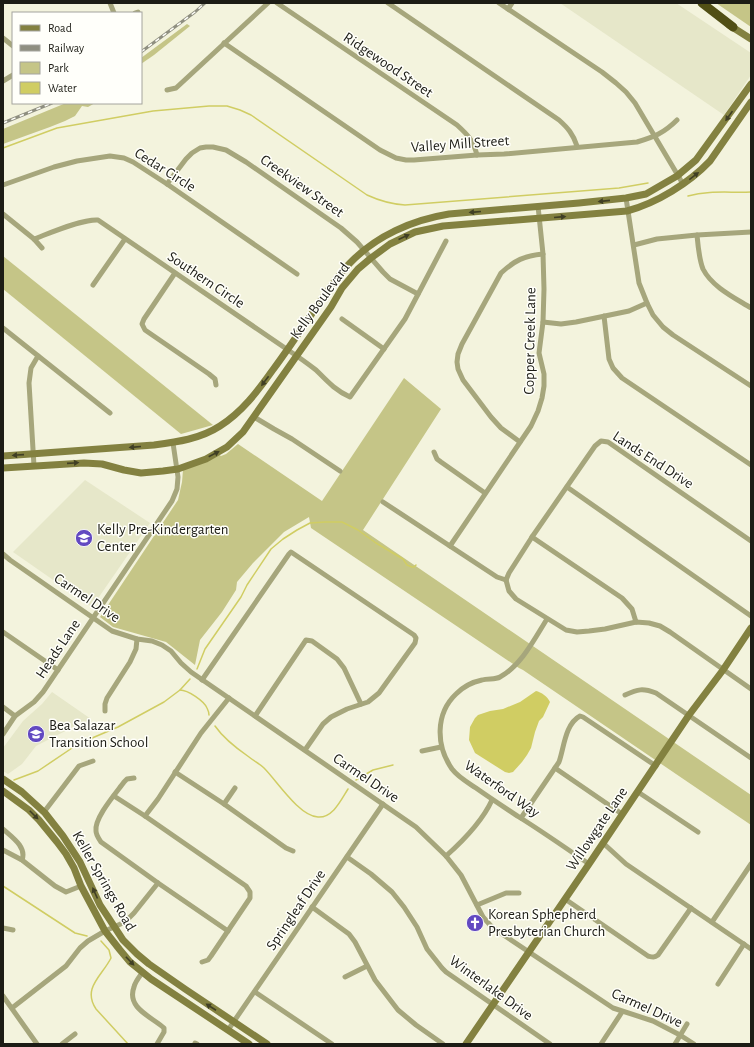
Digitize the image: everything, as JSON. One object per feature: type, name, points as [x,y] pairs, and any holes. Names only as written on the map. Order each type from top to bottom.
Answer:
[{"type":"highway","points":[[702,3],[733,27]]},
{"type":"main road","points":[[696,3],[724,23],[751,39]]},
{"type":"main road","name":"Kelly Boulevard","points":[[3,456],[174,443],[206,434],[230,419],[252,399],[339,276],[364,250],[377,241],[402,227],[432,217],[449,214],[579,204],[646,194],[677,176],[690,166],[699,156],[751,84]]},
{"type":"main road","name":"Kelly Boulevard","points":[[3,468],[84,463],[102,464],[141,472],[162,471],[178,469],[206,458],[227,447],[243,432],[347,282],[371,258],[390,244],[415,232],[443,226],[627,211],[641,207],[653,202],[697,174],[710,161],[751,102]]},
{"type":"main road","name":"Willowgate Lane","points":[[466,1044],[689,716],[723,670],[751,628]]},
{"type":"main road","name":"Keller Springs Road","points":[[3,779],[22,792],[44,812],[64,836],[91,883],[100,905],[123,940],[149,964],[267,1044]]},
{"type":"main road","name":"Keller Springs Road","points":[[3,791],[29,810],[53,836],[74,868],[81,886],[106,931],[130,962],[142,973],[249,1044]]},
{"type":"street","points":[[167,90],[176,88],[268,3]]},
{"type":"street","name":"Ridgewood Street","points":[[277,3],[457,125],[474,144],[477,155]]},
{"type":"street","points":[[388,3],[559,120],[574,137],[577,146]]},
{"type":"street","points":[[499,3],[602,72],[626,92],[635,103],[683,184]]},
{"type":"street","points":[[508,9],[512,3]]},
{"type":"street","points":[[3,38],[12,45]]},
{"type":"street","name":"Valley Mill Street","points":[[224,43],[380,150],[396,158],[414,160],[504,154],[577,146],[637,142],[668,129],[677,120]]},
{"type":"street","points":[[3,80],[12,76]]},
{"type":"street","name":"Creekview Street","points":[[167,184],[186,158],[200,148],[206,146],[221,148],[231,152],[341,228],[357,242],[390,279],[418,294]]},
{"type":"street","name":"Cedar Circle","points":[[3,185],[77,161],[110,156],[124,158],[133,162],[167,184],[296,274]]},
{"type":"street","points":[[626,198],[639,283],[653,315],[673,335],[751,386]]},
{"type":"street","name":"Copper Creek Lane","points":[[450,546],[536,418],[542,398],[544,374],[539,353],[544,304],[543,254],[538,206]]},
{"type":"street","points":[[3,214],[34,239],[42,248]]},
{"type":"street","name":"Southern Circle","points":[[34,239],[65,228],[98,220],[288,350],[315,370],[342,394],[350,397],[384,349]]},
{"type":"street","points":[[634,245],[657,239],[751,232]]},
{"type":"street","points":[[697,235],[700,260],[707,276],[712,282],[751,308]]},
{"type":"street","points":[[93,285],[125,239]]},
{"type":"street","points":[[342,319],[384,349],[405,319],[446,241]]},
{"type":"street","points":[[520,442],[505,431],[491,417],[463,380],[458,369],[458,354],[501,273],[509,265],[518,260],[528,256],[543,254]]},
{"type":"street","points":[[175,273],[142,324],[145,330],[210,374],[215,379],[216,385]]},
{"type":"street","points":[[543,322],[561,324],[629,311],[647,303]]},
{"type":"street","points":[[604,316],[609,359],[613,368],[622,378],[751,465]]},
{"type":"street","points":[[3,328],[110,413]]},
{"type":"street","points":[[34,466],[29,383],[31,368],[38,356]]},
{"type":"street","points":[[254,417],[292,439],[340,471]]},
{"type":"street","name":"Lands End Drive","points":[[506,580],[532,537],[595,446],[601,441],[608,442],[751,541]]},
{"type":"street","name":"Heads Lane","points":[[3,734],[15,716],[34,702],[43,692],[172,501],[177,489],[178,477],[174,443]]},
{"type":"street","points":[[434,452],[437,459],[485,493]]},
{"type":"street","points":[[568,487],[751,616]]},
{"type":"street","points":[[383,502],[498,577],[506,580],[509,591],[516,599],[566,630],[577,632],[605,629],[636,622],[649,622],[670,632],[751,689]]},
{"type":"street","points":[[532,537],[622,598],[632,609],[636,622]]},
{"type":"street","points":[[202,680],[291,552],[414,635],[416,638],[415,642],[379,693],[368,702],[338,713],[327,720],[305,750]]},
{"type":"street","name":"Carmel Drive","points":[[3,554],[112,631],[162,645],[171,651],[191,672],[202,680],[416,827],[446,856],[461,875],[483,917],[491,926],[605,1003],[622,1012],[646,1018],[680,1035],[694,1044]]},
{"type":"street","name":"Waterford Way","points":[[547,619],[521,659],[508,672],[498,678],[482,680],[470,684],[456,693],[451,699],[440,722],[441,747],[458,776],[589,864]]},
{"type":"street","points":[[3,632],[58,670]]},
{"type":"street","points":[[105,711],[107,698],[130,662],[136,649],[137,638]]},
{"type":"street","points":[[254,716],[306,640],[312,641],[337,659],[344,668],[360,704]]},
{"type":"street","points":[[625,694],[638,690],[648,690],[656,693],[751,758]]},
{"type":"street","points":[[146,816],[201,733],[229,698]]},
{"type":"street","points":[[3,707],[15,716]]},
{"type":"street","points":[[521,818],[555,768],[561,756],[564,740],[568,731],[576,718],[580,716],[656,766]]},
{"type":"street","points":[[422,751],[441,747]]},
{"type":"street","points":[[44,812],[79,766],[93,761]]},
{"type":"street","points":[[555,768],[622,814]]},
{"type":"street","points":[[175,772],[224,804],[286,848],[293,851]]},
{"type":"street","points":[[134,778],[127,779],[99,818],[96,829],[97,836],[105,846],[228,931]]},
{"type":"street","points":[[224,804],[235,788]]},
{"type":"street","points":[[638,792],[698,832]]},
{"type":"street","points":[[114,796],[146,816],[248,888],[250,898],[211,956],[208,960],[202,962]]},
{"type":"street","points":[[446,856],[471,831],[492,800]]},
{"type":"street","name":"Springleaf Drive","points":[[228,1030],[383,804]]},
{"type":"street","points":[[3,829],[14,838],[23,849],[24,856],[22,860]]},
{"type":"street","points":[[603,843],[626,864],[751,949]]},
{"type":"street","points":[[3,850],[22,860],[54,886],[66,892],[81,886]]},
{"type":"street","name":"Winterlake Drive","points":[[346,857],[371,874],[392,892],[417,927],[427,949],[442,968],[550,1044]]},
{"type":"street","points":[[712,922],[751,864]]},
{"type":"street","points":[[12,1008],[66,966],[80,948],[88,941],[125,922],[158,883]]},
{"type":"street","points":[[477,905],[506,893],[519,893]]},
{"type":"street","points":[[565,899],[651,957],[658,955],[691,908]]},
{"type":"street","points":[[312,907],[349,934],[376,980],[398,1010],[443,1044]]},
{"type":"street","points":[[3,928],[13,930]]},
{"type":"street","points":[[718,984],[744,944]]},
{"type":"street","points":[[345,977],[367,966]]},
{"type":"street","points":[[142,973],[134,986],[133,998],[140,1010],[164,1028],[164,1032],[157,1044]]},
{"type":"street","points":[[255,992],[332,1044]]},
{"type":"street","points":[[3,996],[37,1044]]},
{"type":"street","points":[[601,1044],[622,1012]]},
{"type":"street","points":[[675,1044],[687,1024]]},
{"type":"street","points":[[62,1044],[75,1034]]},
{"type":"shaded area","points":[[560,3],[676,3],[751,53],[751,75],[724,115]]},
{"type":"shaded area","name":"Kelly Pre-Kindergarten Center","points":[[85,480],[150,523],[92,607],[13,552]]},
{"type":"shaded area","name":"Bea Salazar Transition School","points":[[52,692],[91,719],[36,746],[22,764],[8,774],[3,771],[3,748],[23,721],[42,704]]},
{"type":"green space","points":[[716,3],[751,3],[751,27]]},
{"type":"green space","points":[[187,24],[190,26],[142,63],[142,57]]},
{"type":"green space","points":[[64,104],[93,104],[88,107],[82,106],[75,116],[65,121],[3,144],[3,129]]},
{"type":"green space","points":[[3,256],[213,425],[181,434],[3,289]]},
{"type":"green space","points":[[404,378],[441,409],[363,530],[751,795],[751,825],[311,528],[309,517],[284,532],[253,563],[237,582],[236,590],[222,612],[200,640],[195,665],[166,642],[113,627],[100,617],[178,500],[183,470],[218,454],[221,456],[226,454],[238,444],[322,501]]},
{"type":"water","points":[[536,691],[548,698],[550,702],[543,717],[539,721],[531,748],[513,772],[505,772],[475,753],[469,740],[470,727],[475,718],[478,715],[503,709],[520,702]]},
{"type":"waterway","points":[[3,148],[57,128],[153,111],[209,106],[227,106],[251,115],[367,195],[381,201],[395,204],[405,205],[619,188],[648,183]]},
{"type":"waterway","points":[[688,196],[712,192],[751,192]]},
{"type":"waterway","points":[[197,669],[205,649],[241,597],[247,585],[271,549],[283,539],[310,523],[342,522],[358,530],[403,559],[407,565],[412,567],[416,565]]},
{"type":"waterway","points":[[14,780],[38,771],[78,744],[118,727],[164,702],[180,690],[190,679]]},
{"type":"waterway","points":[[180,690],[183,690],[199,699],[205,705],[209,715]]},
{"type":"waterway","points":[[215,726],[230,743],[261,765],[289,797],[303,811],[311,815],[318,817],[328,815],[336,808],[348,789]]},
{"type":"waterway","points":[[356,780],[373,770],[393,765]]},
{"type":"waterway","points":[[3,886],[75,933],[87,936]]},
{"type":"waterway","points":[[101,941],[109,950],[111,958],[92,988],[92,1002],[96,1009],[128,1044]]},
{"type":"railway","points":[[142,51],[205,3]]},
{"type":"railway","points":[[3,123],[50,104]]},
{"type":"place","name":"Kelly Pre-Kindergarten Center","points":[[84,538]]},
{"type":"place","name":"Bea Salazar Transition School","points":[[36,734]]},
{"type":"place","name":"Korean Sphepherd Presbyterian Church","points":[[475,923]]}]
